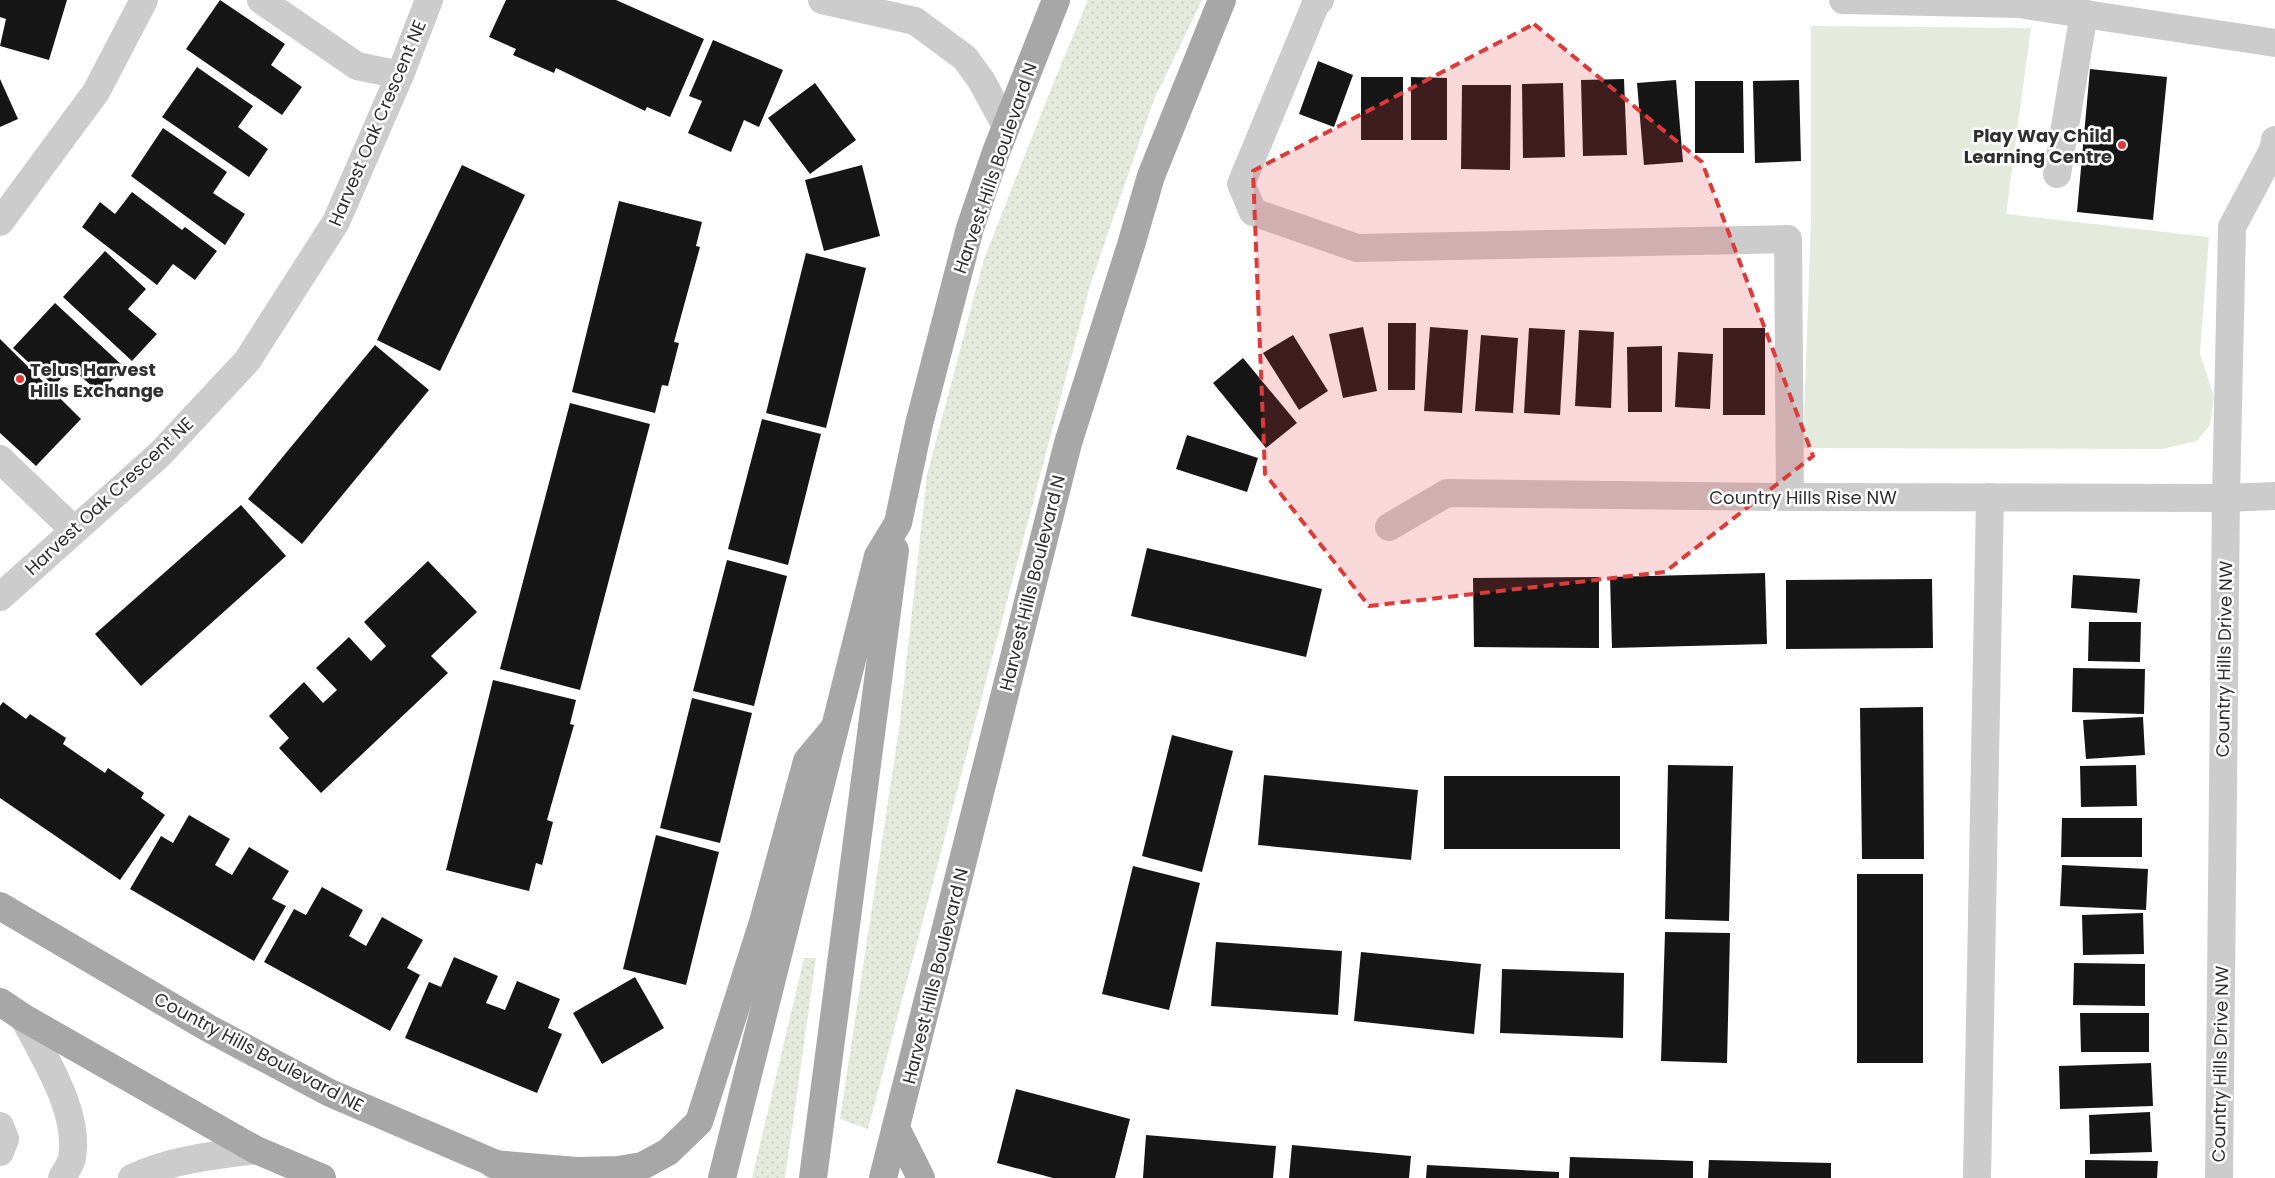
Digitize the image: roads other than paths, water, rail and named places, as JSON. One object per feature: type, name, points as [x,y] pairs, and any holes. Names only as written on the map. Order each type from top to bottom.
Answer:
[{"type":"main road","name":"Harvest Hills Boulevard N","points":[[722,1178],[878,556],[898,523],[919,424],[970,228],[1006,126],[1056,0]]},
{"type":"main road","name":"Harvest Hills Boulevard N","points":[[883,1178],[1028,594],[1068,443],[1151,176],[1222,0]]},
{"type":"main road","points":[[813,1178],[898,523]]},
{"type":"main road","points":[[493,1164],[577,1171],[618,1170],[642,1166],[668,1152],[699,1122],[763,922],[807,761],[837,724]]},
{"type":"main road","name":"Country Hills Boulevard NE","points":[[0,906],[120,978],[330,1093],[493,1164],[530,1178]]},
{"type":"main road","points":[[0,1002],[24,1018],[256,1150],[322,1178]]},
{"type":"main road","points":[[896,1130],[922,1178]]},
{"type":"street","points":[[0,222],[96,92],[144,0]]},
{"type":"street","points":[[261,0],[356,66],[400,75]]},
{"type":"street","name":"Harvest Oak Crescent NE","points":[[0,597],[160,454],[247,361],[336,222],[400,75],[429,0]]},
{"type":"street","points":[[822,0],[915,21],[965,58],[981,80],[1006,126]]},
{"type":"street","points":[[1320,0],[1317,2],[1241,184],[1253,212],[1357,248],[1788,239],[1790,497]]},
{"type":"street","points":[[1843,0],[2020,2],[2275,43]]},
{"type":"street","points":[[2057,174],[2084,13]]},
{"type":"street","name":"Country Hills Drive NW","points":[[2219,1178],[2226,498],[2232,227],[2274,151]]},
{"type":"street","points":[[0,459],[74,530]]},
{"type":"street","name":"Country Hills Rise NW","points":[[1389,527],[1447,493],[1790,497],[2226,498],[2275,496]]},
{"type":"street","points":[[1978,1178],[1990,497]]},
{"type":"street","points":[[24,1018],[70,1115],[73,1138],[72,1159],[62,1178]]},
{"type":"street","points":[[0,1126],[5,1139],[0,1152]]},
{"type":"street","points":[[132,1178],[143,1173],[210,1156],[256,1150]]},
{"type":"place","name":"Play Way Child Learning Centre","points":[[2122,145]]},
{"type":"place","name":"Telus Harvest Hills Exchange","points":[[20,379]]}]
